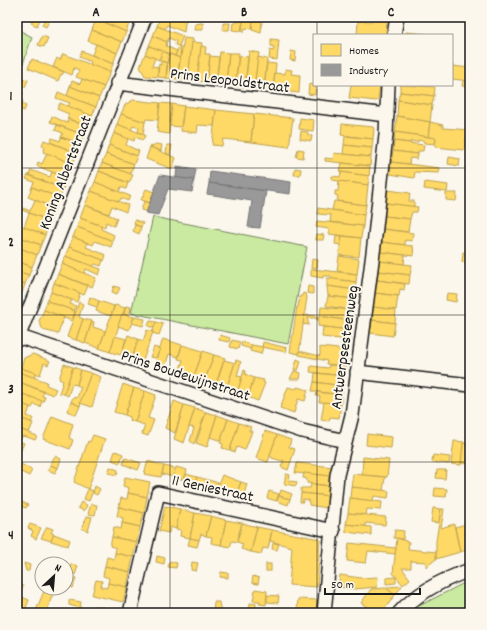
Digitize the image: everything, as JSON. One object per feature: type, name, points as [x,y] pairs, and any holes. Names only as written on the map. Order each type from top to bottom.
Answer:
[{"type":"street","name":"Koning Albertstraat","points":[[17,337],[144,17]]},
{"type":"street","points":[[394,34],[397,17]]},
{"type":"street","name":"Prins Leopoldstraat","points":[[117,83],[386,115]]},
{"type":"street","name":"Antwerpsesteenweg","points":[[324,613],[333,531],[337,475],[352,415],[376,221],[386,135],[388,86]]},
{"type":"street","name":"Prins Boudewijnstraat","points":[[17,337],[302,431],[346,442]]},
{"type":"street","points":[[357,372],[470,385]]},
{"type":"street","name":"11 Geniestraat","points":[[130,613],[158,493],[333,531]]},
{"type":"street","points":[[400,613],[408,604],[446,578],[470,570]]},
{"type":"green space","points":[[17,29],[32,37],[17,82]]},
{"type":"green space","points":[[153,217],[307,247],[288,344],[131,313]]},
{"type":"green space","points":[[470,580],[470,613],[412,613],[417,607]]},
{"type":"building: Homes","points":[[34,17],[41,17],[37,26],[31,23]]},
{"type":"building: Homes","points":[[46,17],[51,17],[46,27],[42,25]]},
{"type":"building: Homes","points":[[97,17],[121,17],[130,21],[126,32],[96,19]]},
{"type":"building: Homes","points":[[160,17],[171,17],[185,23],[184,32],[167,25],[165,29],[157,26]]},
{"type":"building: Homes","points":[[171,17],[187,17],[185,23]]},
{"type":"building: Homes","points":[[96,19],[126,32],[122,42],[92,30]]},
{"type":"building: Homes","points":[[243,21],[253,21],[252,29],[245,28],[244,32],[242,32]]},
{"type":"building: Homes","points":[[243,21],[241,31],[232,30],[233,23]]},
{"type":"building: Homes","points":[[253,21],[262,21],[261,33],[252,30]]},
{"type":"building: Homes","points":[[358,21],[387,21],[386,34],[357,34]]},
{"type":"building: Homes","points":[[203,23],[203,30],[194,30],[195,24]]},
{"type":"building: Homes","points":[[223,23],[230,23],[229,30],[223,30]]},
{"type":"building: Homes","points":[[157,26],[183,36],[179,46],[175,45],[176,41],[169,38],[167,42],[153,36]]},
{"type":"building: Homes","points":[[92,30],[122,42],[117,53],[88,41]]},
{"type":"building: Homes","points":[[406,32],[427,34],[406,34]]},
{"type":"building: Homes","points":[[42,36],[48,38],[44,47],[38,45]]},
{"type":"building: Homes","points":[[153,36],[167,42],[166,46],[177,51],[175,56],[149,46]]},
{"type":"building: Homes","points":[[184,38],[193,39],[188,80],[177,79]]},
{"type":"building: Homes","points":[[271,39],[279,40],[277,60],[269,59],[270,50],[273,51],[274,47],[271,46]]},
{"type":"building: Homes","points":[[192,42],[202,43],[197,81],[188,80]]},
{"type":"building: Homes","points":[[96,44],[117,53],[113,64],[92,55]]},
{"type":"building: Homes","points":[[149,46],[163,51],[159,60],[145,54]]},
{"type":"building: Homes","points":[[179,46],[181,47],[180,58],[175,56]]},
{"type":"building: Homes","points":[[201,46],[206,47],[205,54],[210,54],[207,82],[197,81]]},
{"type":"building: Homes","points":[[82,51],[113,64],[110,72],[90,65],[91,62],[79,57]]},
{"type":"building: Homes","points":[[163,51],[169,54],[167,63],[159,60]]},
{"type":"building: Homes","points":[[249,51],[259,53],[254,88],[245,87]]},
{"type":"building: Homes","points":[[291,51],[296,52],[295,61],[290,60]]},
{"type":"building: Homes","points":[[220,52],[229,53],[226,85],[216,83]]},
{"type":"building: Homes","points":[[229,53],[239,53],[235,86],[226,85]]},
{"type":"building: Homes","points":[[63,54],[110,72],[104,87],[76,77],[79,70],[74,68],[72,75],[53,67],[57,58],[60,60]]},
{"type":"building: Homes","points":[[145,54],[155,58],[152,66],[158,67],[158,77],[145,76],[140,67]]},
{"type":"building: Homes","points":[[169,54],[180,58],[177,79],[166,78]]},
{"type":"building: Homes","points":[[210,56],[219,57],[216,83],[207,82]]},
{"type":"building: Homes","points":[[239,56],[248,57],[245,87],[235,86]]},
{"type":"building: Homes","points":[[258,57],[267,59],[264,89],[254,88]]},
{"type":"building: Homes","points":[[32,59],[64,72],[62,75],[61,74],[58,81],[28,68]]},
{"type":"building: Homes","points":[[161,61],[167,63],[166,78],[158,77],[159,64],[161,65]]},
{"type":"building: Homes","points":[[267,63],[276,64],[273,90],[264,89]]},
{"type":"building: Homes","points":[[453,66],[470,68],[470,81],[453,79]]},
{"type":"building: Homes","points":[[285,69],[292,70],[291,74],[300,75],[299,93],[273,90],[275,73],[285,74]]},
{"type":"building: Homes","points":[[24,79],[28,80],[23,88],[20,87]]},
{"type":"building: Homes","points":[[82,79],[104,87],[99,98],[70,86],[72,81],[80,84]]},
{"type":"building: Homes","points":[[463,81],[470,81],[470,87],[462,86]]},
{"type":"building: Homes","points":[[309,84],[316,86],[315,95],[308,94]]},
{"type":"building: Homes","points":[[70,86],[99,98],[96,107],[67,96]]},
{"type":"building: Homes","points":[[351,86],[380,86],[378,100],[376,101],[349,98]]},
{"type":"building: Homes","points":[[400,86],[435,87],[434,96],[400,92]]},
{"type":"building: Homes","points":[[18,91],[23,93],[20,100],[17,98]]},
{"type":"building: Homes","points":[[58,92],[96,107],[92,116],[68,106],[70,103],[56,98]]},
{"type":"building: Homes","points":[[400,92],[434,96],[432,105],[398,100]]},
{"type":"building: Homes","points":[[17,98],[23,101],[22,104],[26,106],[24,111],[17,108]]},
{"type":"building: Homes","points":[[133,100],[160,103],[158,120],[146,119],[145,122],[121,114],[125,105]]},
{"type":"building: Homes","points":[[398,100],[432,105],[430,122],[397,116]]},
{"type":"building: Homes","points":[[60,103],[92,116],[88,127],[67,118],[69,114],[57,109]]},
{"type":"building: Homes","points":[[160,103],[172,104],[169,134],[157,132]]},
{"type":"building: Homes","points":[[172,104],[184,106],[181,127],[170,126]]},
{"type":"building: Homes","points":[[184,106],[216,110],[214,126],[198,125],[197,133],[181,131]]},
{"type":"building: Homes","points":[[216,110],[254,114],[251,142],[223,139],[222,146],[212,145]]},
{"type":"building: Homes","points":[[121,114],[145,122],[143,134],[138,132],[139,128],[133,126],[131,130],[117,124]]},
{"type":"building: Homes","points":[[254,114],[293,118],[289,147],[251,142]]},
{"type":"building: Homes","points":[[52,116],[67,123],[68,119],[88,127],[84,135],[50,122]]},
{"type":"building: Homes","points":[[397,116],[430,122],[428,137],[395,132]]},
{"type":"building: Homes","points":[[300,118],[314,120],[313,131],[299,129]]},
{"type":"building: Homes","points":[[430,122],[443,125],[443,128],[470,130],[470,139],[466,138],[464,150],[435,147],[436,138],[428,137]]},
{"type":"building: Homes","points":[[117,124],[145,135],[143,140],[135,137],[134,141],[114,133]]},
{"type":"building: Homes","points":[[342,124],[373,127],[373,139],[341,135]]},
{"type":"building: Homes","points":[[57,125],[84,135],[81,144],[61,137],[63,133],[55,130]]},
{"type":"building: Homes","points":[[301,131],[308,132],[308,135],[312,136],[311,141],[300,139]]},
{"type":"building: Homes","points":[[395,132],[436,138],[435,144],[424,143],[424,141],[418,140],[418,142],[411,141],[410,143],[394,141]]},
{"type":"building: Homes","points":[[114,133],[128,139],[126,145],[139,151],[137,156],[109,145]]},
{"type":"building: Homes","points":[[345,136],[373,139],[372,148],[344,145]]},
{"type":"building: Homes","points":[[61,137],[81,144],[77,153],[50,142],[52,138],[60,141]]},
{"type":"building: Homes","points":[[44,140],[77,153],[73,164],[43,152],[45,147],[42,145]]},
{"type":"building: Homes","points":[[394,141],[424,145],[423,151],[418,151],[418,154],[393,151]]},
{"type":"building: Homes","points":[[156,144],[162,145],[161,151],[150,147]]},
{"type":"building: Homes","points":[[109,145],[137,156],[134,164],[106,154]]},
{"type":"building: Homes","points":[[167,145],[172,145],[170,155],[166,153]]},
{"type":"building: Homes","points":[[344,145],[372,148],[371,157],[343,154]]},
{"type":"building: Homes","points":[[150,147],[176,158],[172,169],[146,159]]},
{"type":"building: Homes","points":[[298,149],[304,150],[303,158],[296,157]]},
{"type":"building: Homes","points":[[393,151],[418,154],[417,159],[410,158],[409,164],[391,162]]},
{"type":"building: Homes","points":[[47,153],[73,164],[67,178],[37,166],[38,162],[42,164]]},
{"type":"building: Homes","points":[[334,153],[371,157],[370,166],[325,161],[325,158],[333,159]]},
{"type":"building: Homes","points":[[106,154],[134,164],[130,174],[102,163]]},
{"type":"building: Homes","points":[[449,157],[460,159],[459,166],[448,164]]},
{"type":"building: Homes","points":[[391,162],[440,168],[439,173],[415,172],[414,178],[390,174]]},
{"type":"building: Homes","points":[[102,163],[133,175],[129,183],[99,171]]},
{"type":"building: Homes","points":[[342,163],[370,166],[369,176],[340,172]]},
{"type":"building: Homes","points":[[295,168],[301,169],[300,175],[294,175]]},
{"type":"building: Homes","points":[[31,170],[50,177],[52,172],[67,178],[63,189],[29,175]]},
{"type":"building: Homes","points":[[99,171],[128,183],[126,189],[121,187],[119,192],[95,182]]},
{"type":"building: Homes","points":[[341,172],[369,176],[368,185],[332,180],[332,176],[340,177]]},
{"type":"building: Homes","points":[[28,175],[63,189],[60,198],[32,187],[34,182],[26,179]]},
{"type":"building: Homes","points":[[339,181],[368,185],[366,205],[337,201],[338,196],[335,195],[335,191],[338,191]]},
{"type":"building: Homes","points":[[95,182],[130,196],[128,201],[121,198],[119,202],[91,191]]},
{"type":"building: Homes","points":[[425,182],[448,185],[447,192],[424,189]]},
{"type":"building: Homes","points":[[32,187],[60,198],[55,208],[28,197]]},
{"type":"building: Homes","points":[[146,189],[154,192],[150,203],[141,200]]},
{"type":"building: Homes","points":[[388,190],[410,193],[409,201],[414,201],[414,207],[386,203]]},
{"type":"building: Homes","points":[[91,191],[128,205],[126,212],[112,206],[109,214],[85,205]]},
{"type":"building: Homes","points":[[446,193],[457,193],[456,201],[446,200]]},
{"type":"building: Homes","points":[[35,200],[55,208],[50,221],[22,210],[23,208],[30,211]]},
{"type":"building: Homes","points":[[144,201],[150,203],[147,212],[141,210]]},
{"type":"building: Homes","points":[[334,201],[366,205],[364,215],[332,210]]},
{"type":"building: Homes","points":[[386,203],[418,207],[417,212],[412,212],[410,219],[385,216]]},
{"type":"building: Homes","points":[[85,205],[117,218],[114,226],[106,222],[105,227],[80,218]]},
{"type":"building: Homes","points":[[318,208],[364,215],[363,226],[330,222],[331,215],[318,214]]},
{"type":"building: Homes","points":[[29,213],[50,221],[45,235],[24,227]]},
{"type":"building: Homes","points":[[385,216],[410,219],[408,232],[383,229]]},
{"type":"building: Homes","points":[[80,218],[102,226],[101,229],[114,235],[112,241],[77,227]]},
{"type":"building: Homes","points":[[135,220],[143,223],[141,227],[134,224]]},
{"type":"building: Homes","points":[[317,221],[363,226],[361,238],[329,234],[329,229],[316,227]]},
{"type":"building: Homes","points":[[17,224],[45,235],[41,245],[17,236]]},
{"type":"building: Homes","points":[[135,225],[141,227],[139,234],[133,231]]},
{"type":"building: Homes","points":[[77,227],[113,241],[111,247],[95,241],[93,245],[73,237]]},
{"type":"building: Homes","points":[[383,229],[413,233],[412,241],[405,240],[405,245],[381,242]]},
{"type":"building: Homes","points":[[316,234],[324,235],[323,240],[316,240]]},
{"type":"building: Homes","points":[[336,235],[342,236],[341,245],[335,244]]},
{"type":"building: Homes","points":[[17,236],[41,245],[37,255],[17,247]]},
{"type":"building: Homes","points":[[342,236],[361,238],[359,257],[339,255]]},
{"type":"building: Homes","points":[[73,237],[88,243],[86,247],[106,255],[104,261],[69,247]]},
{"type":"building: Homes","points":[[381,242],[413,246],[414,256],[380,252]]},
{"type":"building: Homes","points":[[69,247],[103,260],[101,266],[95,264],[93,266],[65,256]]},
{"type":"building: Homes","points":[[20,248],[37,255],[32,267],[17,261]]},
{"type":"building: Homes","points":[[380,252],[405,255],[404,264],[379,261]]},
{"type":"building: Homes","points":[[463,252],[470,253],[470,263],[462,262]]},
{"type":"building: Homes","points":[[65,256],[101,269],[99,275],[86,269],[84,274],[62,264]]},
{"type":"building: Homes","points":[[339,256],[359,259],[357,274],[337,271]]},
{"type":"building: Homes","points":[[312,259],[318,260],[317,268],[311,268]]},
{"type":"building: Homes","points":[[17,261],[32,267],[29,275],[17,271]]},
{"type":"building: Homes","points":[[379,261],[412,265],[410,275],[378,271]]},
{"type":"building: Homes","points":[[62,264],[96,278],[92,287],[58,274]]},
{"type":"building: Homes","points":[[311,269],[357,274],[356,282],[331,279],[331,276],[323,276],[323,278],[311,276]]},
{"type":"building: Homes","points":[[17,271],[29,275],[25,284],[17,281]]},
{"type":"building: Homes","points":[[378,271],[410,275],[409,284],[377,280]]},
{"type":"building: Homes","points":[[58,274],[88,286],[84,295],[54,283]]},
{"type":"building: Homes","points":[[327,278],[356,282],[355,290],[327,286]]},
{"type":"building: Homes","points":[[377,280],[405,284],[404,290],[400,289],[399,296],[375,293]]},
{"type":"building: Homes","points":[[17,281],[25,284],[22,293],[17,291]]},
{"type":"building: Homes","points":[[54,283],[80,293],[77,302],[51,292]]},
{"type":"building: Homes","points":[[114,286],[120,288],[117,294],[112,292]]},
{"type":"building: Homes","points":[[308,286],[313,287],[313,294],[307,293]]},
{"type":"building: Homes","points":[[327,286],[355,290],[354,299],[328,296]]},
{"type":"building: Homes","points":[[17,291],[22,293],[18,302],[17,302]]},
{"type":"building: Homes","points":[[51,292],[72,300],[70,304],[76,306],[74,311],[47,301]]},
{"type":"building: Homes","points":[[303,293],[306,294],[307,297],[299,354],[290,352],[297,307],[300,296],[302,296]]},
{"type":"building: Homes","points":[[375,293],[398,296],[396,310],[373,307]]},
{"type":"building: Homes","points":[[447,293],[457,294],[456,302],[446,300]]},
{"type":"building: Homes","points":[[328,296],[354,299],[352,310],[326,306]]},
{"type":"building: Homes","points":[[90,297],[99,301],[97,307],[88,304]]},
{"type":"building: Homes","points":[[47,301],[75,311],[72,321],[44,310]]},
{"type":"building: Homes","points":[[99,301],[114,306],[111,316],[96,311]]},
{"type":"building: Homes","points":[[79,302],[83,304],[79,317],[83,319],[76,340],[67,337]]},
{"type":"building: Homes","points":[[115,305],[125,308],[110,352],[99,348]]},
{"type":"building: Homes","points":[[126,306],[131,307],[129,316],[124,314]]},
{"type":"building: Homes","points":[[321,307],[352,310],[351,321],[320,316]]},
{"type":"building: Homes","points":[[373,307],[396,310],[395,323],[372,320]]},
{"type":"building: Homes","points":[[44,310],[64,317],[58,334],[43,330],[39,321]]},
{"type":"building: Homes","points":[[122,314],[134,317],[129,330],[118,326]]},
{"type":"building: Homes","points":[[304,315],[318,316],[317,320],[316,318],[307,318],[309,325],[303,324]]},
{"type":"building: Homes","points":[[319,316],[351,321],[350,330],[318,326]]},
{"type":"building: Homes","points":[[134,317],[145,319],[143,326],[132,323]]},
{"type":"building: Homes","points":[[83,319],[92,321],[85,343],[76,340]]},
{"type":"building: Homes","points":[[372,320],[395,323],[393,336],[370,333]]},
{"type":"building: Homes","points":[[92,321],[94,322],[93,327],[105,331],[99,348],[85,343]]},
{"type":"building: Homes","points":[[150,321],[156,322],[154,328],[148,326]]},
{"type":"building: Homes","points":[[156,322],[163,324],[159,335],[152,333]]},
{"type":"building: Homes","points":[[323,327],[350,330],[349,340],[322,337]]},
{"type":"building: Homes","points":[[147,330],[153,332],[142,363],[132,359],[138,339],[143,341]]},
{"type":"building: Homes","points":[[128,335],[138,339],[132,359],[121,355]]},
{"type":"building: Homes","points":[[220,335],[230,338],[229,342],[219,340]]},
{"type":"building: Homes","points":[[115,336],[126,339],[121,355],[110,352]]},
{"type":"building: Homes","points":[[163,339],[182,345],[178,357],[169,354],[164,370],[154,366]]},
{"type":"building: Homes","points":[[232,340],[240,342],[238,349],[230,347]]},
{"type":"building: Homes","points":[[242,342],[252,345],[251,349],[241,346]]},
{"type":"building: Homes","points":[[263,342],[287,348],[286,352],[262,347]]},
{"type":"building: Homes","points":[[182,345],[203,351],[193,379],[178,375],[183,360],[178,359]]},
{"type":"building: Homes","points":[[252,345],[263,347],[261,354],[250,351]]},
{"type":"building: Homes","points":[[154,347],[160,349],[156,358],[150,357]]},
{"type":"building: Homes","points":[[320,347],[347,350],[346,366],[326,364],[327,361],[299,355],[299,351],[320,356]]},
{"type":"building: Homes","points":[[203,351],[214,355],[204,383],[193,379]]},
{"type":"building: Homes","points":[[33,354],[50,361],[48,365],[44,363],[40,375],[21,368],[24,358]]},
{"type":"building: Homes","points":[[214,355],[225,358],[215,387],[204,383]]},
{"type":"building: Homes","points":[[297,359],[301,361],[298,370],[294,370]]},
{"type":"building: Homes","points":[[224,360],[235,363],[226,390],[215,387]]},
{"type":"building: Homes","points":[[236,360],[241,362],[237,376],[242,377],[237,394],[226,390]]},
{"type":"building: Homes","points":[[64,364],[73,367],[64,394],[59,393],[63,381],[59,379]]},
{"type":"building: Homes","points":[[329,365],[346,366],[344,376],[310,372],[311,366],[328,368]]},
{"type":"building: Homes","points":[[73,367],[81,370],[77,385],[72,384],[68,396],[64,394]]},
{"type":"building: Homes","points":[[21,368],[36,373],[34,378],[19,372]]},
{"type":"building: Homes","points":[[81,370],[91,373],[80,406],[71,402],[73,397],[77,398],[81,387],[77,385]]},
{"type":"building: Homes","points":[[244,370],[246,371],[245,374],[254,378],[248,397],[237,394]]},
{"type":"building: Homes","points":[[294,371],[301,373],[300,379],[290,379]]},
{"type":"building: Homes","points":[[19,372],[47,382],[46,385],[56,389],[53,395],[17,381]]},
{"type":"building: Homes","points":[[91,373],[101,377],[92,407],[80,403]]},
{"type":"building: Homes","points":[[315,373],[344,376],[343,386],[314,382]]},
{"type":"building: Homes","points":[[254,378],[264,380],[263,382],[265,383],[258,401],[248,397]]},
{"type":"building: Homes","points":[[17,381],[44,392],[42,396],[45,397],[43,402],[17,392]]},
{"type":"building: Homes","points":[[314,382],[343,386],[342,395],[312,391]]},
{"type":"building: Homes","points":[[123,384],[134,388],[125,415],[114,412]]},
{"type":"building: Homes","points":[[288,387],[296,389],[297,387],[308,390],[305,401],[298,399],[294,413],[280,408]]},
{"type":"building: Homes","points":[[134,388],[145,391],[135,422],[129,420],[130,417],[125,415]]},
{"type":"building: Homes","points":[[145,391],[156,395],[148,418],[154,420],[148,436],[142,434],[145,425],[135,422]]},
{"type":"building: Homes","points":[[17,392],[42,401],[40,407],[34,404],[32,408],[17,402]]},
{"type":"building: Homes","points":[[317,392],[342,395],[341,404],[319,402],[320,396],[316,396]]},
{"type":"building: Homes","points":[[174,401],[184,405],[175,433],[165,428]]},
{"type":"building: Homes","points":[[17,402],[30,407],[27,416],[33,418],[31,423],[17,417]]},
{"type":"building: Homes","points":[[71,402],[80,406],[76,415],[67,411]]},
{"type":"building: Homes","points":[[324,402],[341,404],[339,418],[330,417],[329,421],[321,420]]},
{"type":"building: Homes","points":[[184,405],[195,408],[184,443],[174,439]]},
{"type":"building: Homes","points":[[195,408],[206,412],[194,444],[190,441],[194,428],[189,427]]},
{"type":"building: Homes","points":[[206,412],[217,415],[207,447],[196,443]]},
{"type":"building: Homes","points":[[217,415],[228,419],[221,441],[210,437]]},
{"type":"building: Homes","points":[[52,416],[73,424],[69,438],[73,440],[70,449],[43,439]]},
{"type":"building: Homes","points":[[17,417],[33,423],[29,433],[17,428]]},
{"type":"building: Homes","points":[[228,419],[239,423],[230,450],[222,448],[223,444],[220,443]]},
{"type":"building: Homes","points":[[239,423],[251,427],[249,431],[252,431],[245,450],[237,447],[235,452],[230,450]]},
{"type":"building: Homes","points":[[17,428],[37,436],[35,440],[22,436],[21,439],[17,438]]},
{"type":"building: Homes","points":[[265,431],[277,435],[268,462],[256,458]]},
{"type":"building: Homes","points":[[367,434],[392,437],[391,448],[366,445]]},
{"type":"building: Homes","points":[[93,435],[105,439],[88,489],[74,482],[88,441],[90,442]]},
{"type":"building: Homes","points":[[277,435],[291,440],[289,447],[295,449],[288,470],[281,467],[284,460],[282,461],[272,458],[270,455]]},
{"type":"building: Homes","points":[[17,440],[24,443],[20,452],[17,451]]},
{"type":"building: Homes","points":[[454,441],[464,442],[461,465],[451,464]]},
{"type":"building: Homes","points":[[463,443],[470,444],[468,464],[461,463]]},
{"type":"building: Homes","points":[[115,451],[123,454],[120,463],[112,460]]},
{"type":"building: Homes","points":[[433,455],[450,457],[449,464],[432,462]]},
{"type":"building: Homes","points":[[55,456],[61,459],[58,468],[50,465]]},
{"type":"building: Homes","points":[[363,457],[389,460],[387,477],[362,475]]},
{"type":"building: Homes","points":[[125,458],[141,463],[138,470],[123,464]]},
{"type":"building: Homes","points":[[148,461],[164,466],[161,477],[144,474]]},
{"type":"building: Homes","points":[[17,462],[32,470],[29,476],[17,470]]},
{"type":"building: Homes","points":[[297,463],[333,467],[331,476],[295,473]]},
{"type":"building: Homes","points":[[50,465],[58,468],[55,473],[48,470]]},
{"type":"building: Homes","points":[[164,466],[174,468],[173,470],[175,471],[173,477],[162,474]]},
{"type":"building: Homes","points":[[110,467],[118,470],[117,475],[108,473]]},
{"type":"building: Homes","points":[[176,467],[187,470],[184,480],[173,477]]},
{"type":"building: Homes","points":[[437,470],[446,470],[445,479],[436,478]]},
{"type":"building: Homes","points":[[304,473],[331,476],[330,486],[307,483],[307,479],[303,478]]},
{"type":"building: Homes","points":[[186,474],[197,477],[195,483],[184,480]]},
{"type":"building: Homes","points":[[286,474],[290,475],[289,481],[297,482],[296,486],[284,484]]},
{"type":"building: Homes","points":[[353,474],[385,477],[383,491],[351,487]]},
{"type":"building: Homes","points":[[222,475],[241,482],[237,493],[217,488]]},
{"type":"building: Homes","points":[[125,477],[150,482],[147,497],[128,493],[129,488],[123,486]]},
{"type":"building: Homes","points":[[197,477],[208,480],[206,486],[195,483]]},
{"type":"building: Homes","points":[[208,480],[219,483],[217,488],[206,486]]},
{"type":"building: Homes","points":[[241,482],[247,484],[244,494],[237,493]]},
{"type":"building: Homes","points":[[311,484],[330,486],[329,496],[301,493],[301,488],[310,488]]},
{"type":"building: Homes","points":[[95,486],[100,489],[97,495],[93,493]]},
{"type":"building: Homes","points":[[351,487],[389,491],[388,498],[374,496],[373,501],[350,498]]},
{"type":"building: Homes","points":[[435,488],[447,489],[446,497],[434,496]]},
{"type":"building: Homes","points":[[88,489],[93,491],[89,501],[84,499]]},
{"type":"building: Homes","points":[[281,490],[292,494],[290,499],[279,496]]},
{"type":"building: Homes","points":[[269,491],[279,494],[276,501],[267,498]]},
{"type":"building: Homes","points":[[128,493],[147,497],[144,513],[119,507],[121,498],[127,499]]},
{"type":"building: Homes","points":[[301,493],[329,496],[327,508],[309,505],[309,500],[303,499],[303,502],[300,502]]},
{"type":"building: Homes","points":[[17,494],[21,499],[20,501],[28,505],[26,508],[17,505]]},
{"type":"building: Homes","points":[[279,496],[290,499],[288,505],[277,501]]},
{"type":"building: Homes","points":[[350,498],[382,502],[381,510],[367,509],[366,515],[348,513]]},
{"type":"building: Homes","points":[[81,502],[87,505],[84,511],[78,508]]},
{"type":"building: Homes","points":[[91,504],[97,505],[95,515],[88,514]]},
{"type":"building: Homes","points":[[165,506],[180,509],[176,529],[170,527],[169,533],[159,531]]},
{"type":"building: Homes","points":[[119,507],[144,513],[140,527],[122,523],[123,518],[117,516]]},
{"type":"building: Homes","points":[[433,508],[441,509],[439,523],[431,522]]},
{"type":"building: Homes","points":[[180,509],[195,513],[190,538],[180,536],[181,530],[176,529]]},
{"type":"building: Homes","points":[[441,509],[444,509],[441,528],[454,524],[460,552],[436,559],[436,541]]},
{"type":"building: Homes","points":[[468,511],[470,512],[470,549],[465,534]]},
{"type":"building: Homes","points":[[195,513],[211,516],[206,536],[201,534],[199,540],[190,538]]},
{"type":"building: Homes","points":[[348,513],[386,517],[385,525],[366,523],[365,527],[346,524]]},
{"type":"building: Homes","points":[[87,516],[92,517],[88,531],[82,529]]},
{"type":"building: Homes","points":[[211,516],[226,520],[221,545],[211,543],[212,537],[206,536]]},
{"type":"building: Homes","points":[[226,520],[242,523],[237,542],[232,541],[230,547],[221,545]]},
{"type":"building: Homes","points":[[122,523],[140,527],[137,542],[112,537],[114,527],[121,529]]},
{"type":"building: Homes","points":[[242,523],[257,527],[251,552],[241,549],[243,544],[237,542]]},
{"type":"building: Homes","points":[[30,524],[41,528],[36,539],[31,536],[33,531],[28,528]]},
{"type":"building: Homes","points":[[346,524],[371,527],[371,535],[346,532]]},
{"type":"building: Homes","points":[[466,524],[465,534],[470,549],[460,552],[455,527]]},
{"type":"building: Homes","points":[[47,527],[53,529],[51,533],[54,534],[51,541],[41,538]]},
{"type":"building: Homes","points":[[257,527],[272,530],[268,549],[263,548],[261,554],[251,552]]},
{"type":"building: Homes","points":[[272,530],[320,539],[317,587],[289,585],[292,547],[270,541]]},
{"type":"building: Homes","points":[[395,530],[404,531],[403,539],[394,538]]},
{"type":"building: Homes","points":[[54,534],[70,540],[68,546],[51,541]]},
{"type":"building: Homes","points":[[112,537],[137,542],[133,557],[115,553],[116,548],[110,546]]},
{"type":"building: Homes","points":[[190,538],[199,540],[197,547],[188,545]]},
{"type":"building: Homes","points":[[397,538],[409,542],[408,549],[436,552],[436,559],[426,567],[426,562],[411,561],[411,568],[402,568],[410,579],[403,585],[393,573]]},
{"type":"building: Homes","points":[[273,543],[279,544],[277,550],[272,549]]},
{"type":"building: Homes","points":[[349,543],[396,548],[395,554],[368,551],[366,563],[347,561]]},
{"type":"building: Homes","points":[[115,553],[133,557],[130,572],[105,566],[107,557],[114,559]]},
{"type":"building: Homes","points":[[157,556],[165,558],[164,564],[156,562]]},
{"type":"building: Homes","points":[[170,561],[177,563],[176,568],[168,567]]},
{"type":"building: Homes","points":[[192,562],[198,563],[196,571],[191,570]]},
{"type":"building: Homes","points":[[24,563],[30,565],[29,571],[26,571]]},
{"type":"building: Homes","points":[[266,564],[271,564],[271,571],[266,571]]},
{"type":"building: Homes","points":[[74,565],[78,566],[74,575]]},
{"type":"building: Homes","points":[[105,566],[130,572],[127,587],[108,583],[109,578],[103,576]]},
{"type":"building: Homes","points":[[221,572],[228,573],[228,578],[220,577]]},
{"type":"building: Homes","points":[[340,575],[361,578],[378,577],[377,587],[355,589],[338,587]]},
{"type":"building: Homes","points":[[253,576],[259,578],[258,584],[252,583]]},
{"type":"building: Homes","points":[[396,577],[396,583],[386,584],[386,578]]},
{"type":"building: Homes","points":[[96,580],[102,581],[101,587],[107,588],[108,583],[127,587],[123,602],[92,595]]},
{"type":"building: Homes","points":[[18,584],[23,586],[17,603],[17,586]]},
{"type":"building: Homes","points":[[402,586],[395,595],[386,588],[387,587]]},
{"type":"building: Homes","points":[[386,588],[395,595],[382,613],[376,613],[361,603],[371,589]]},
{"type":"building: Homes","points":[[255,589],[267,591],[266,605],[259,604],[260,601],[253,601]]},
{"type":"building: Homes","points":[[267,595],[279,596],[278,603],[267,602]]},
{"type":"building: Homes","points":[[20,596],[29,600],[24,613],[17,613],[17,603]]},
{"type":"building: Homes","points":[[42,596],[52,596],[46,613],[35,613]]},
{"type":"building: Homes","points":[[298,599],[317,600],[316,611],[297,610]]},
{"type":"building: Homes","points":[[69,600],[81,602],[80,608],[69,605]]},
{"type":"building: Homes","points":[[214,602],[219,602],[221,613],[213,613]]},
{"type":"building: Homes","points":[[250,603],[256,604],[256,613],[249,613]]},
{"type":"building: Homes","points":[[95,606],[105,608],[104,613],[93,613]]},
{"type":"building: Homes","points":[[366,606],[376,613],[365,613]]},
{"type":"building: Homes","points":[[335,609],[350,611],[350,613],[335,613]]},
{"type":"building: Homes","points":[[293,610],[316,611],[316,613],[293,613]]},
{"type":"building: Industry","points":[[177,166],[196,169],[194,180],[176,178]]},
{"type":"building: Industry","points":[[210,171],[291,182],[290,194],[209,183]]},
{"type":"building: Industry","points":[[160,175],[194,180],[192,192],[168,189],[158,215],[146,213]]},
{"type":"building: Industry","points":[[209,183],[266,191],[260,228],[248,227],[252,201],[207,194]]}]
